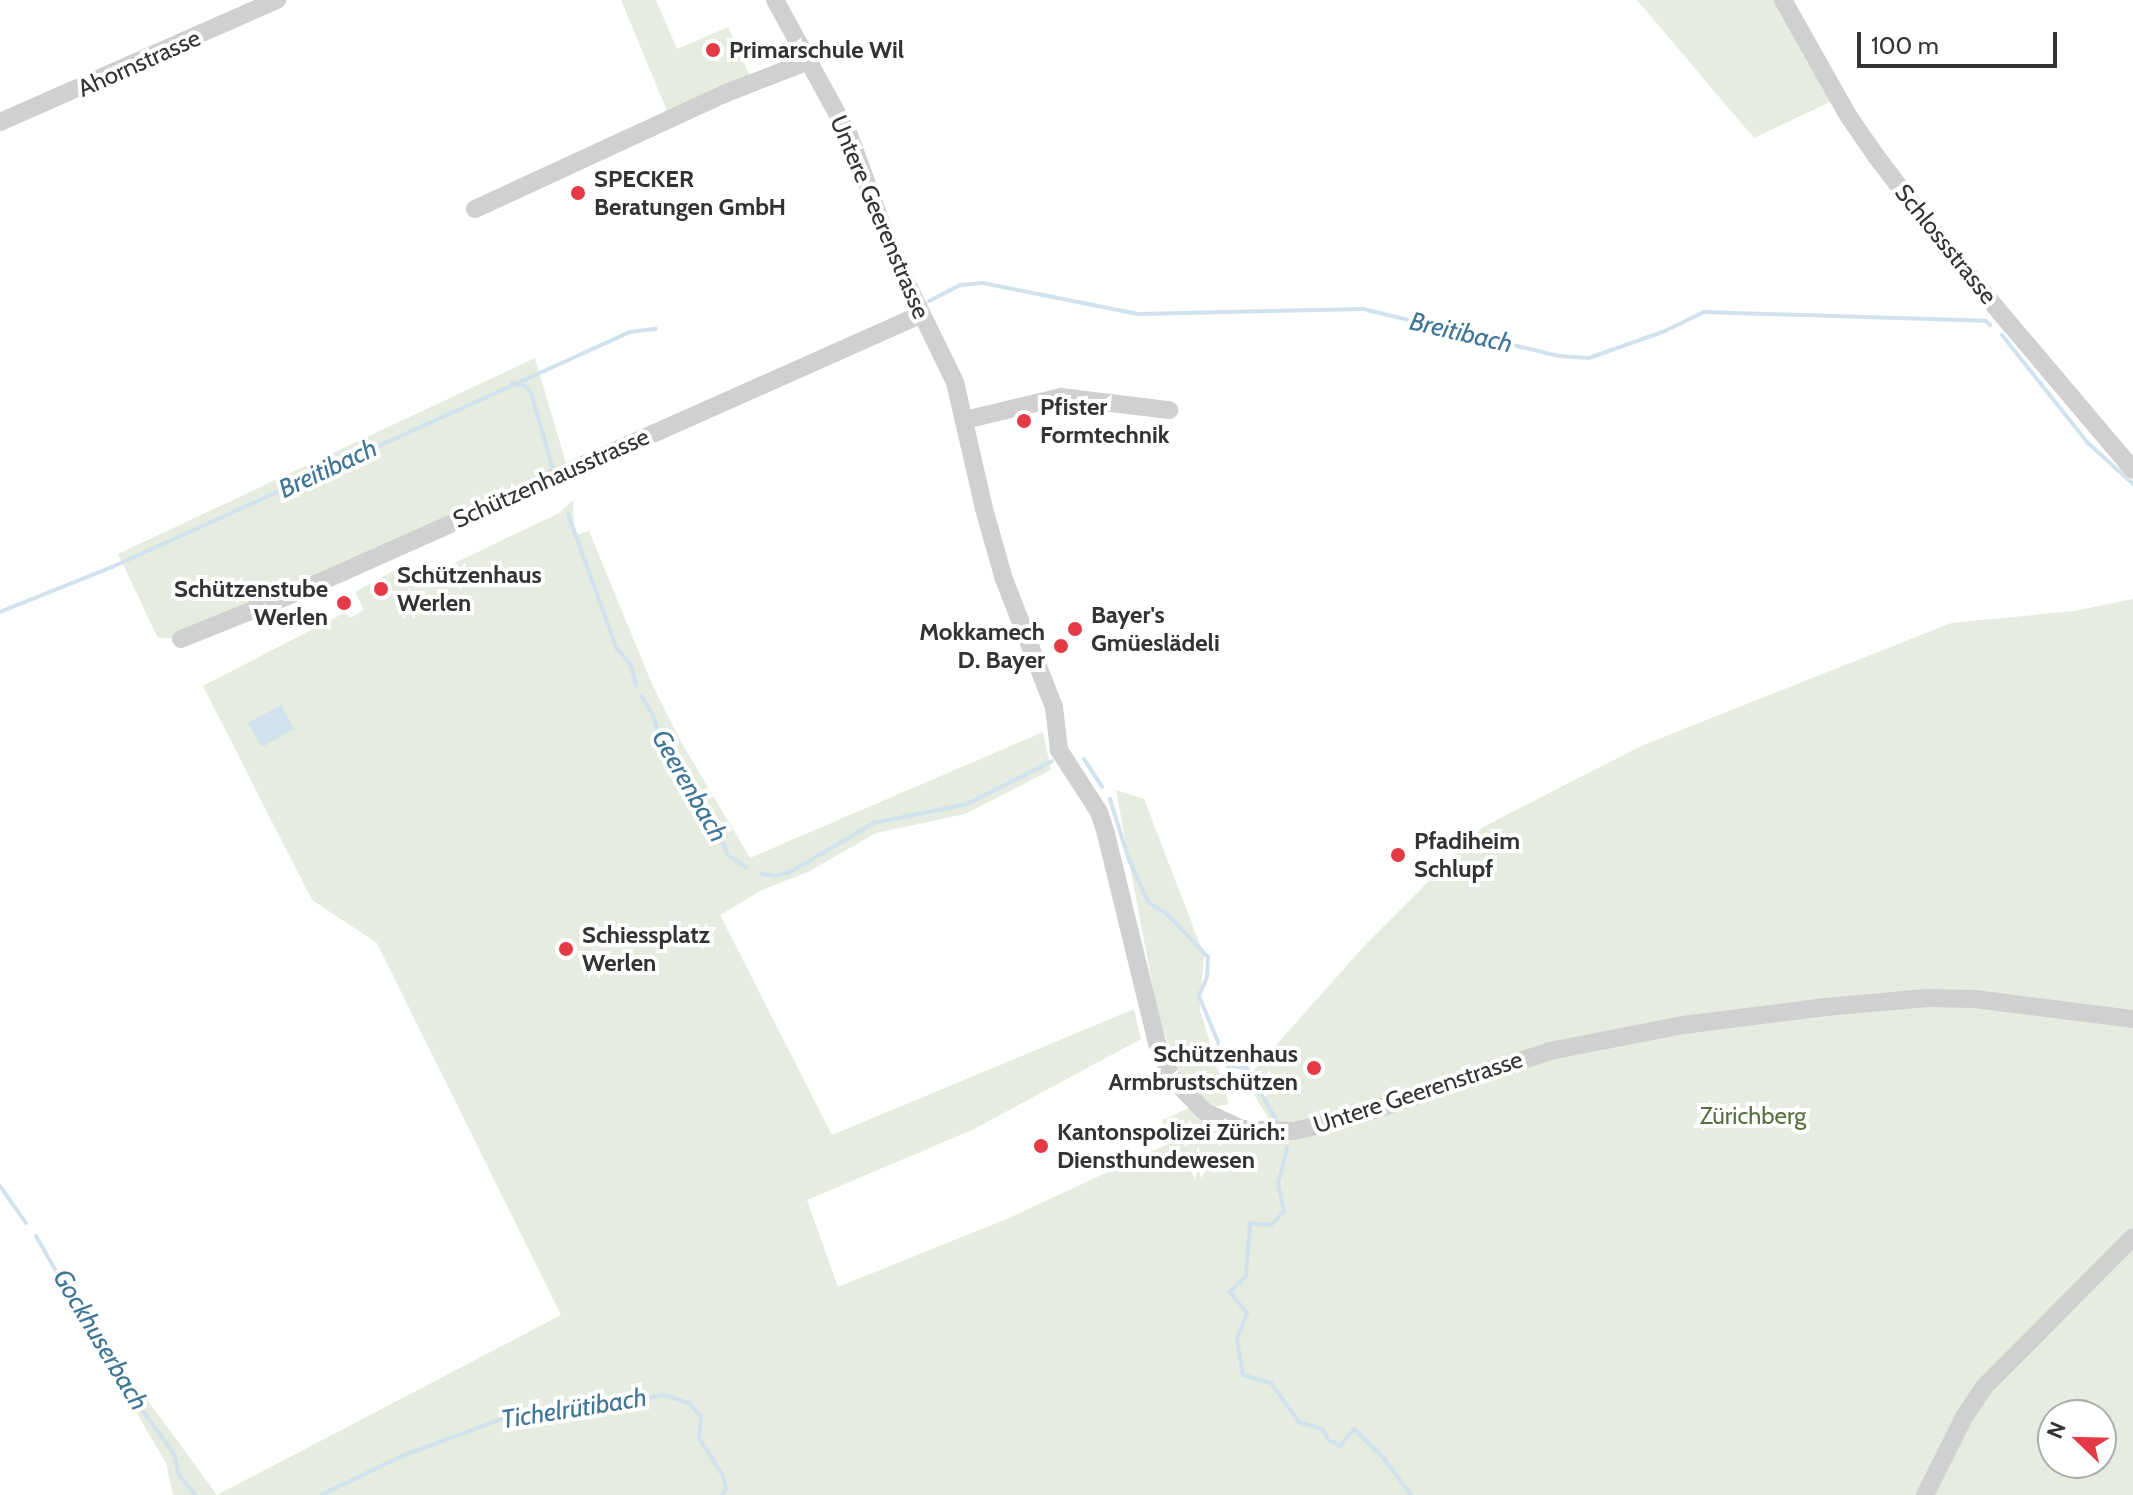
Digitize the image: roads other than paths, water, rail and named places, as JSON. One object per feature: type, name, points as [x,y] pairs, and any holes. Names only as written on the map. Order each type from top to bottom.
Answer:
[{"type":"street","name":"Ahornstrasse","points":[[0,122],[277,0]]},
{"type":"street","name":"Untere Geerenstrasse","points":[[775,0],[806,62],[855,147],[894,257],[920,315],[945,360],[965,420],[1000,566],[1054,707],[1059,750],[1099,812],[1106,834],[1163,1060],[1186,1095],[1220,1121],[1259,1133],[1294,1131],[1353,1117],[1533,1055],[1658,1029],[1795,1010],[1927,998],[1991,1001],[2133,1019]]},
{"type":"street","name":"Schlossstrasse","points":[[1783,0],[1849,117],[1876,156],[1949,252],[2133,470]]},
{"type":"street","points":[[475,209],[724,94],[806,62]]},
{"type":"street","name":"Schützenhausstrasse","points":[[181,639],[313,585],[920,315]]},
{"type":"street","points":[[965,420],[1061,397],[1169,410]]},
{"type":"street","points":[[1925,1495],[1964,1417],[1984,1387],[2133,1237]]},
{"type":"water","points":[[281,705],[294,729],[262,747],[248,723]]},
{"type":"waterway","name":"Breitibach","points":[[929,301],[961,285],[983,283],[1138,314],[1363,309],[1559,356],[1589,358],[1665,331],[1704,312],[1986,321],[1990,325]]},
{"type":"waterway","name":"Breitibach","points":[[0,612],[112,567],[630,332],[656,329]]},
{"type":"waterway","name":"Breitibach","points":[[2002,335],[2087,442],[2133,484]]},
{"type":"waterway","name":"Geerenbach","points":[[512,383],[525,386],[531,393],[553,469]]},
{"type":"waterway","name":"Geerenbach","points":[[568,514],[617,649],[631,665],[636,685]]},
{"type":"waterway","name":"Geerenbach","points":[[641,696],[653,715],[662,746],[681,765],[684,779],[702,800],[702,809],[712,818],[728,855],[746,867]]},
{"type":"waterway","name":"Geerenbach","points":[[1084,759],[1102,787]]},
{"type":"waterway","name":"Geerenbach","points":[[762,874],[776,876],[792,871],[874,823],[967,804],[1052,761]]},
{"type":"waterway","name":"Geerenbach","points":[[1110,799],[1129,860],[1149,903],[1167,914],[1208,957],[1207,977],[1199,996],[1228,1066],[1247,1068],[1279,1125]]},
{"type":"waterway","name":"Geerenbach","points":[[1287,1148],[1278,1183],[1284,1211],[1271,1225],[1250,1223],[1246,1276],[1230,1292],[1247,1313],[1237,1339],[1243,1375],[1271,1383],[1299,1422],[1322,1429],[1329,1440],[1340,1446],[1354,1429],[1381,1455],[1411,1495]]},
{"type":"waterway","name":"Gockhuserbach","points":[[0,1186],[26,1223]]},
{"type":"waterway","name":"Gockhuserbach","points":[[36,1236],[110,1366],[174,1454],[179,1475],[195,1495]]},
{"type":"waterway","name":"Tichelrütibach","points":[[321,1495],[404,1455],[502,1419],[664,1395],[689,1403],[701,1417],[699,1438],[723,1476],[726,1488],[722,1495]]},
{"type":"place","name":"Primarschule Wil","points":[[713,50]]},
{"type":"place","name":"SPECKER Beratungen GmbH","points":[[578,193]]},
{"type":"place","name":"Pfister Formtechnik","points":[[1024,421]]},
{"type":"place","name":"Schützenhaus Werlen","points":[[381,589]]},
{"type":"place","name":"Schützenstube Werlen","points":[[344,603]]},
{"type":"place","name":"Bayer's Gmüeslädeli","points":[[1075,629]]},
{"type":"place","name":"Mokkamech D. Bayer","points":[[1061,646]]},
{"type":"place","name":"Pfadiheim Schlupf","points":[[1398,855]]},
{"type":"place","name":"Schiessplatz Werlen","points":[[566,949]]},
{"type":"place","name":"Schützenhaus Armbrustschützen","points":[[1314,1068]]},
{"type":"place","name":"Kantonspolizei Zürich: Diensthundewesen","points":[[1041,1146]]},
{"type":"park label","name":"Zürichberg","points":[[1753,1116]]}]
